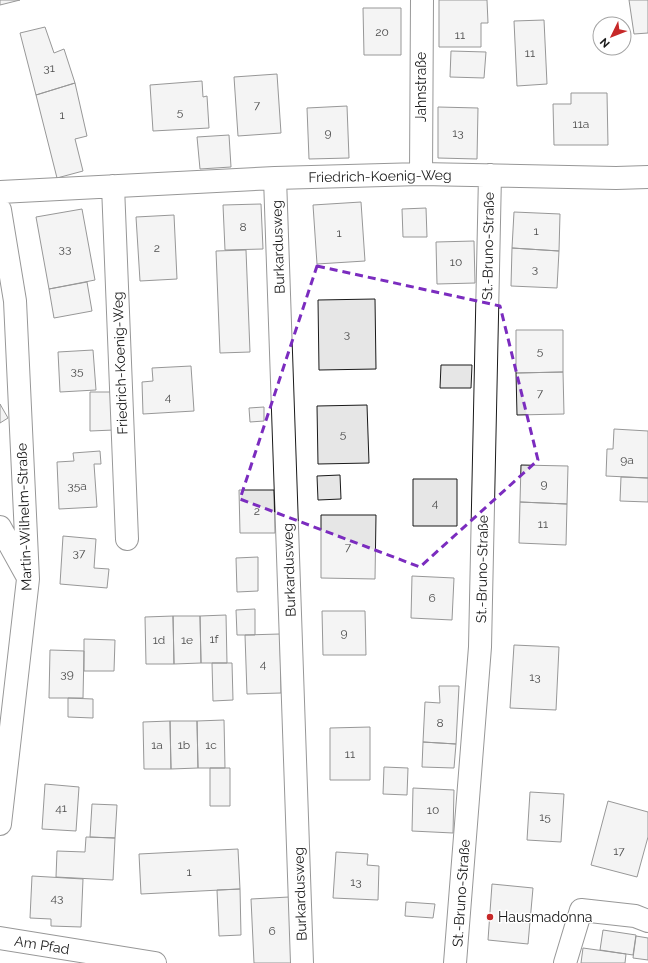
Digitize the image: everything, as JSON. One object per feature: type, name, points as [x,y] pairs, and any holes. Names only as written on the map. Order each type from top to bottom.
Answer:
[{"type":"street","name":"Jahnstraße","points":[[421,174],[422,0]]},
{"type":"street","name":"Friedrich-Koenig-Weg","points":[[0,192],[276,178],[421,174],[616,178],[648,177]]},
{"type":"street","name":"St.-Bruno-Straße","points":[[455,963],[480,647],[490,175]]},
{"type":"street","name":"Burkardusweg","points":[[276,178],[302,963]]},
{"type":"street","name":"Friedrich-Koenig-Weg","points":[[113,186],[127,539]]},
{"type":"street","name":"Martin-Wilhelm-Straße","points":[[0,210],[15,301],[28,579],[0,824]]},
{"type":"street","points":[[0,527],[28,579]]},
{"type":"street","points":[[564,963],[581,910],[634,916],[648,921]]},
{"type":"street","name":"Am Pfad","points":[[0,938],[155,963]]},
{"type":"highlighted area","points":[[317,266],[500,306],[538,460],[420,567],[240,499]]},
{"type":"building","points":[[0,0],[20,0],[0,5]]},
{"type":"building","points":[[439,0],[487,0],[488,23],[481,23],[481,47],[439,47]]},
{"type":"building","points":[[629,0],[648,0],[648,33],[634,34]]},
{"type":"building","points":[[363,8],[401,8],[401,55],[364,55]]},
{"type":"building","points":[[544,20],[547,84],[517,86],[514,21]]},
{"type":"building","points":[[45,27],[54,53],[64,49],[75,83],[36,95],[20,33]]},
{"type":"building","points":[[451,51],[486,52],[484,78],[450,77]]},
{"type":"building","points":[[277,74],[281,133],[238,136],[234,77]]},
{"type":"building","points":[[202,81],[203,97],[207,96],[209,128],[153,131],[150,85]]},
{"type":"building","points":[[75,83],[87,136],[75,139],[83,171],[57,178],[36,95]]},
{"type":"building","points":[[571,93],[607,93],[608,145],[554,145],[553,104],[571,104]]},
{"type":"building","points":[[347,106],[349,158],[309,159],[307,108]]},
{"type":"building","points":[[438,107],[478,108],[477,159],[438,158]]},
{"type":"building","points":[[229,135],[231,167],[200,169],[197,137]]},
{"type":"building","points":[[361,202],[365,261],[317,264],[313,205]]},
{"type":"building","points":[[261,204],[263,249],[225,250],[223,205]]},
{"type":"building","points":[[426,208],[427,237],[403,237],[402,209]]},
{"type":"building","points":[[82,209],[95,280],[49,289],[36,217]]},
{"type":"building","points":[[514,212],[560,214],[559,251],[512,248]]},
{"type":"building","points":[[174,215],[177,279],[140,281],[136,217]]},
{"type":"building","points":[[474,241],[475,283],[437,284],[436,242]]},
{"type":"building","points":[[512,248],[559,251],[557,288],[511,286]]},
{"type":"building","points":[[246,250],[250,352],[220,353],[216,251]]},
{"type":"building","points":[[87,282],[92,311],[54,318],[49,289]]},
{"type":"building","points":[[375,299],[376,369],[319,370],[318,300]]},
{"type":"building","points":[[516,330],[563,330],[563,372],[516,373]]},
{"type":"building","points":[[93,350],[96,390],[60,392],[58,352]]},
{"type":"building","points":[[441,365],[472,365],[471,388],[440,388]]},
{"type":"building","points":[[191,366],[194,411],[143,414],[142,382],[153,381],[152,368]]},
{"type":"building","points":[[563,372],[564,414],[517,415],[516,373]]},
{"type":"building","points":[[90,392],[113,392],[114,430],[90,431]]},
{"type":"building","points":[[0,404],[8,418],[0,423]]},
{"type":"building","points":[[367,405],[369,463],[318,464],[317,406]]},
{"type":"building","points":[[264,407],[264,421],[250,422],[249,408]]},
{"type":"building","points":[[614,429],[648,431],[648,478],[606,476],[607,449],[613,449]]},
{"type":"building","points":[[100,451],[101,464],[94,464],[97,507],[59,509],[57,462],[74,461],[73,453]]},
{"type":"building","points":[[521,465],[568,466],[567,504],[520,502]]},
{"type":"building","points":[[340,475],[341,499],[318,500],[317,476]]},
{"type":"building","points":[[621,477],[648,478],[648,502],[620,501]]},
{"type":"building","points":[[413,479],[457,479],[457,526],[413,526]]},
{"type":"building","points":[[239,490],[274,490],[275,533],[240,533]]},
{"type":"building","points":[[520,502],[567,504],[566,545],[519,543]]},
{"type":"building","points":[[321,515],[376,515],[375,579],[321,578]]},
{"type":"building","points":[[63,536],[96,539],[94,568],[109,569],[107,588],[60,584]]},
{"type":"building","points":[[258,557],[258,591],[237,592],[236,558]]},
{"type":"building","points":[[412,576],[454,578],[452,620],[411,618]]},
{"type":"building","points":[[255,609],[255,635],[237,635],[236,610]]},
{"type":"building","points":[[322,611],[365,611],[366,655],[323,655]]},
{"type":"building","points":[[226,615],[227,663],[201,663],[200,616]]},
{"type":"building","points":[[173,616],[174,664],[146,664],[145,617]]},
{"type":"building","points":[[173,616],[200,616],[201,663],[174,664]]},
{"type":"building","points":[[280,634],[281,693],[247,694],[245,635]]},
{"type":"building","points":[[84,639],[115,640],[114,671],[84,671]]},
{"type":"building","points":[[514,645],[559,647],[556,710],[510,708]]},
{"type":"building","points":[[50,650],[84,651],[83,698],[49,698]]},
{"type":"building","points":[[212,663],[232,663],[233,700],[213,701]]},
{"type":"building","points":[[439,686],[459,686],[456,744],[423,742],[425,702],[440,703]]},
{"type":"building","points":[[68,698],[93,699],[93,718],[68,717]]},
{"type":"building","points":[[224,720],[225,768],[198,768],[197,721]]},
{"type":"building","points":[[170,721],[171,769],[144,769],[143,722]]},
{"type":"building","points":[[170,721],[197,721],[198,768],[171,769]]},
{"type":"building","points":[[370,727],[370,780],[330,780],[330,728]]},
{"type":"building","points":[[423,742],[456,744],[454,768],[422,767]]},
{"type":"building","points":[[384,767],[408,768],[407,795],[383,794]]},
{"type":"building","points":[[210,768],[230,768],[230,806],[210,806]]},
{"type":"building","points":[[45,784],[79,787],[76,831],[42,829]]},
{"type":"building","points":[[413,788],[454,790],[453,833],[412,831]]},
{"type":"building","points":[[530,792],[564,794],[561,842],[527,840]]},
{"type":"building","points":[[608,801],[648,812],[648,837],[637,877],[591,865]]},
{"type":"building","points":[[92,804],[117,805],[115,838],[90,837]]},
{"type":"building","points":[[86,837],[115,838],[113,880],[56,877],[57,851],[85,852]]},
{"type":"building","points":[[238,849],[240,889],[141,894],[139,854]]},
{"type":"building","points":[[336,852],[368,854],[367,865],[379,866],[378,900],[333,898]]},
{"type":"building","points":[[32,876],[83,879],[81,927],[51,926],[51,919],[30,918]]},
{"type":"building","points":[[492,884],[533,888],[528,944],[488,940]]},
{"type":"building","points":[[240,889],[241,935],[219,936],[217,890]]},
{"type":"building","points":[[289,897],[292,963],[254,963],[251,899]]},
{"type":"building","points":[[406,902],[435,904],[433,918],[405,916]]},
{"type":"building","points":[[603,930],[636,935],[633,955],[600,950]]},
{"type":"building","points":[[636,936],[648,938],[648,960],[633,958]]},
{"type":"building","points":[[583,948],[626,954],[625,963],[581,963]]},
{"type":"place","name":"Hausmadonna","points":[[490,917]]}]
